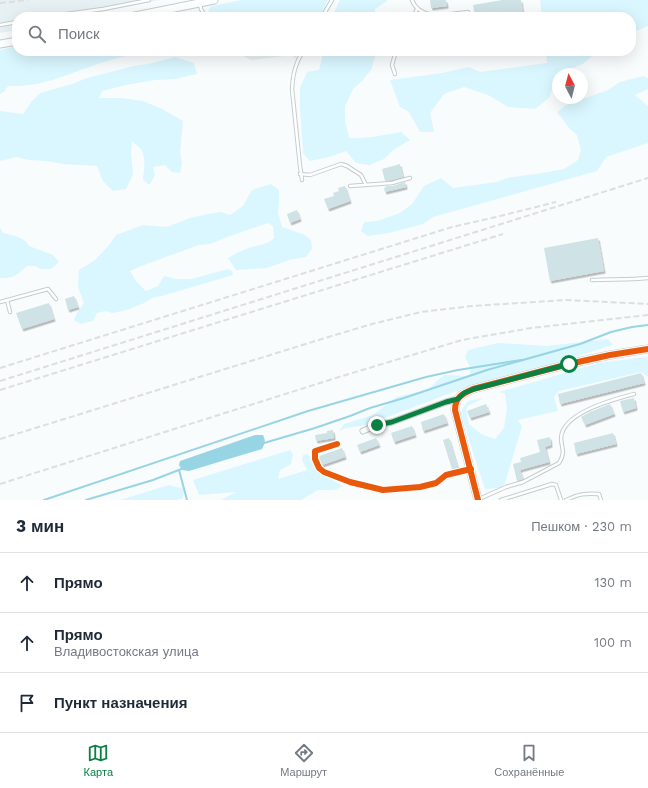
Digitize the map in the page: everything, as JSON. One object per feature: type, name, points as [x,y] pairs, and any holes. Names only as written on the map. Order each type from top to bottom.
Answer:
[{"type":"street","points":[[155,12],[214,0]]},
{"type":"street","points":[[0,44],[12,41]]},
{"type":"street","points":[[478,500],[455,410],[455,404],[464,393],[474,389],[610,354],[648,349]]},
{"type":"street","points":[[363,431],[377,425],[392,422],[458,399]]},
{"type":"street","points":[[337,444],[315,451],[315,459],[319,468],[324,472],[350,482],[383,490],[436,484],[446,475],[471,469]]},
{"type":"lane","points":[[81,12],[148,0]]},
{"type":"lane","points":[[325,12],[332,0]]},
{"type":"lane","points":[[412,0],[417,9],[422,12]]},
{"type":"lane","points":[[200,3],[202,12]]},
{"type":"lane","points":[[0,24],[12,23]]},
{"type":"lane","points":[[300,56],[292,77],[292,89],[300,174],[302,180]]},
{"type":"lane","points":[[395,56],[392,66],[395,74]]},
{"type":"lane","points":[[300,174],[310,175],[341,164],[361,175],[366,185]]},
{"type":"lane","points":[[350,186],[392,183],[410,178]]},
{"type":"lane","points":[[592,280],[648,278]]},
{"type":"lane","points":[[0,302],[48,289],[56,299]]},
{"type":"lane","points":[[7,300],[10,312]]},
{"type":"lane","points":[[478,500],[506,487],[523,482],[559,462],[564,453],[561,437],[562,432],[572,419],[587,410],[611,400],[634,394]]},
{"type":"lane","points":[[500,500],[552,484],[556,485],[561,500]]},
{"type":"lane","points":[[566,500],[577,495],[588,493],[599,494],[601,500]]},
{"type":"shaded area","points":[[0,0],[159,0],[102,12],[12,12],[12,31],[0,33]]},
{"type":"shaded area","points":[[241,0],[328,0],[322,12],[208,12],[212,6]]},
{"type":"shaded area","points":[[340,0],[387,0],[375,9],[375,12],[334,12]]},
{"type":"shaded area","points":[[540,0],[648,0],[648,26],[636,31],[636,12],[541,12]]},
{"type":"shaded area","points":[[12,47],[12,56],[126,56],[48,81],[22,86],[9,86],[0,94],[0,50]]},
{"type":"shaded area","points":[[243,56],[284,56],[251,60]]},
{"type":"shaded area","points":[[322,56],[375,56],[371,70],[353,89],[345,106],[345,121],[349,138],[369,137],[401,132],[410,140],[393,150],[384,159],[369,165],[356,163],[346,151],[329,157],[310,161],[303,153],[300,88],[307,72],[319,70]]},
{"type":"shaded area","points":[[546,56],[592,56],[583,64],[573,68],[552,68],[552,89],[549,98],[535,109],[508,107],[488,95],[464,87],[444,94],[430,113],[434,132],[420,132],[409,112],[400,107],[390,80],[442,73],[469,67],[480,72],[547,63]]},
{"type":"shaded area","points":[[175,57],[194,63],[197,74],[175,79],[155,80],[126,85],[102,91],[99,98],[121,98],[143,101],[162,109],[183,121],[180,152],[182,163],[180,173],[172,172],[165,165],[153,167],[155,175],[149,185],[143,179],[144,157],[142,151],[132,141],[131,152],[133,174],[126,189],[113,191],[103,181],[97,166],[63,164],[16,157],[0,161],[0,111],[23,114],[40,93],[87,78]]},
{"type":"shaded area","points":[[643,76],[648,78],[648,89],[635,95],[648,106],[648,143],[606,157],[597,171],[433,217],[423,224],[389,233],[368,236],[361,231],[364,222],[377,221],[400,213],[412,204],[424,186],[441,178],[453,188],[497,182],[507,178],[564,169],[578,160],[581,150],[577,135],[569,128],[557,112],[569,104],[588,104],[588,97],[608,90],[620,82]]},
{"type":"shaded area","points":[[271,184],[279,190],[278,213],[282,227],[303,234],[311,240],[312,249],[306,257],[289,260],[267,268],[236,270],[228,258],[244,250],[268,243],[274,238],[273,226],[268,223],[210,244],[199,245],[130,271],[136,281],[146,291],[158,286],[164,276],[176,279],[191,279],[228,269],[232,271],[233,275],[154,297],[127,310],[112,313],[105,311],[97,313],[93,321],[81,324],[74,320],[84,303],[78,287],[79,270],[95,260],[116,235],[143,225],[167,227],[190,218],[208,214],[221,212],[230,215],[243,206],[252,190]]},
{"type":"shaded area","points":[[0,227],[3,233],[21,238],[29,246],[53,255],[59,262],[51,269],[41,269],[35,266],[27,266],[12,277],[0,278]]},
{"type":"shaded area","points":[[608,339],[613,345],[517,375],[456,391],[366,425],[346,428],[339,431],[344,424],[373,415],[396,397],[427,390],[444,375],[469,376],[471,369],[465,357],[468,350],[498,343],[547,346]]},
{"type":"shaded area","points":[[648,357],[648,377],[641,372],[559,391],[554,397],[558,411],[518,420],[522,426],[505,483],[500,488],[485,489],[460,412],[468,401],[484,398],[468,406],[466,410],[469,424],[481,434],[495,439],[504,428],[507,408],[505,394],[499,392],[599,363]]},
{"type":"shaded area","points":[[290,450],[293,454],[291,464],[280,470],[278,479],[307,470],[302,460],[303,455],[308,454],[317,471],[343,486],[334,490],[318,490],[301,500],[221,500],[236,492],[199,495],[193,480]]},
{"type":"shaded area","points":[[169,485],[184,489],[183,498],[177,500],[120,500]]},
{"type":"water","points":[[255,435],[263,435],[265,439],[262,449],[189,471],[182,470],[179,465],[180,461]]},
{"type":"building","points":[[430,0],[446,0],[447,6],[431,8]]},
{"type":"building","points":[[502,0],[521,0],[523,12],[474,12],[473,5]]},
{"type":"building","points":[[400,164],[403,177],[385,181],[382,169]]},
{"type":"building","points":[[405,182],[406,187],[385,192],[384,188],[386,186],[393,186]]},
{"type":"building","points":[[345,186],[350,201],[328,209],[324,199],[334,196],[333,193],[339,191],[338,188]]},
{"type":"building","points":[[297,210],[300,219],[290,223],[287,214]]},
{"type":"building","points":[[598,238],[604,271],[550,281],[544,248]]},
{"type":"building","points":[[74,296],[78,307],[68,310],[65,299]]},
{"type":"building","points":[[49,303],[54,319],[22,329],[16,313]]},
{"type":"building","points":[[641,373],[644,383],[560,404],[558,394]]},
{"type":"building","points":[[634,398],[636,408],[623,412],[620,401]]},
{"type":"building","points":[[486,404],[489,412],[470,418],[467,411]]},
{"type":"building","points":[[610,404],[614,414],[585,425],[581,417]]},
{"type":"building","points":[[444,414],[447,423],[423,431],[421,422]]},
{"type":"building","points":[[412,426],[415,435],[394,442],[391,433]]},
{"type":"building","points":[[333,430],[334,438],[316,441],[315,435],[327,433],[327,431]]},
{"type":"building","points":[[613,433],[616,444],[576,454],[574,443]]},
{"type":"building","points":[[550,437],[551,445],[545,447],[549,462],[520,470],[523,479],[517,481],[513,464],[521,462],[520,458],[540,452],[537,440]]},
{"type":"building","points":[[376,438],[379,445],[360,452],[357,445]]},
{"type":"building","points":[[449,438],[458,468],[452,469],[443,440]]},
{"type":"building","points":[[342,448],[345,457],[322,465],[319,456]]},
{"type":"waterway","points":[[264,443],[315,428],[370,408],[487,370],[580,344],[611,332],[648,325]]},
{"type":"waterway","points":[[44,500],[308,411],[426,377],[458,370],[521,360]]},
{"type":"waterway","points":[[86,500],[153,480],[184,468]]},
{"type":"waterway","points":[[179,470],[187,500]]},
{"type":"railway","points":[[0,3],[28,0]]},
{"type":"railway","points":[[0,381],[648,178]]},
{"type":"railway","points":[[0,368],[452,227],[556,202]]},
{"type":"railway","points":[[0,390],[503,234]]},
{"type":"railway","points":[[0,439],[325,338],[372,324],[421,312],[472,306],[566,300],[648,304]]},
{"type":"railway","points":[[0,484],[339,377],[462,340],[531,328],[648,315]]},
{"type":"cycle path","points":[[478,500],[455,410],[456,402],[460,396],[473,389],[569,364],[648,349]]},
{"type":"cycle path","points":[[337,444],[315,451],[315,459],[319,468],[324,472],[350,482],[383,490],[420,487],[436,483],[446,475],[471,469]]},
{"type":"route","points":[[377,425],[392,422],[458,399],[464,393],[474,389],[569,364]]}]
